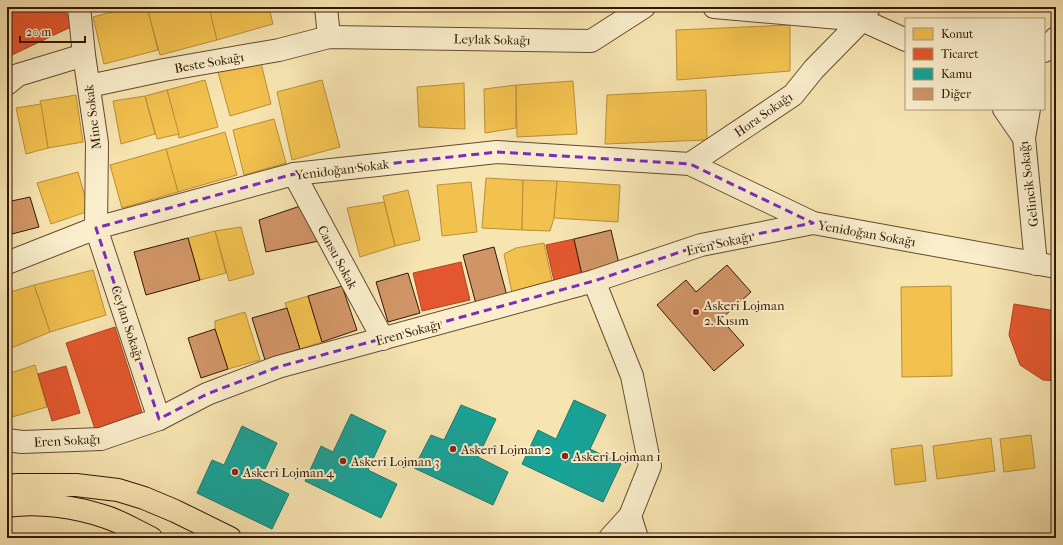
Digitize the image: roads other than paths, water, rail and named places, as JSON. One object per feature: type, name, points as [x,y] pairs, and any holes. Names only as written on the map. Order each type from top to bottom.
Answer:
[{"type":"main road","points":[[7,487],[16,485],[76,485],[118,490],[144,498],[175,511],[230,538]]},
{"type":"main road","points":[[7,506],[18,504],[39,504],[72,508],[107,517],[151,538]]},
{"type":"street","name":"Mine Sokak","points":[[79,7],[84,55],[97,143],[96,228]]},
{"type":"street","points":[[326,7],[329,38]]},
{"type":"street","name":"Leylak Sokağı","points":[[329,38],[591,41],[644,7]]},
{"type":"street","points":[[714,7],[865,13],[905,39]]},
{"type":"street","name":"Hora Sokağı","points":[[690,164],[793,95],[814,69],[865,13]]},
{"type":"street","name":"Beste Sokağı","points":[[89,86],[164,70],[279,50],[329,38]]},
{"type":"street","points":[[1045,50],[1056,38]]},
{"type":"street","points":[[7,84],[18,75],[84,55]]},
{"type":"street","name":"Gelincik Sokağı","points":[[1005,110],[1024,138],[1046,266]]},
{"type":"street","points":[[1024,138],[1029,110]]},
{"type":"street","name":"Yenidoğan Sokak","points":[[7,263],[96,228],[294,174],[497,152],[690,164]]},
{"type":"street","name":"Yenidoğan Sokağı","points":[[690,164],[813,223],[1046,266]]},
{"type":"street","name":"Cansu Sokak","points":[[294,174],[383,339]]},
{"type":"street","name":"Eren Sokağı","points":[[7,440],[22,442],[101,439],[159,419],[207,394],[278,367],[594,281],[701,245],[813,223]]},
{"type":"street","name":"Ceylan Sokağı","points":[[96,228],[159,419]]},
{"type":"street","points":[[594,281],[632,376],[650,466],[630,516],[610,538]]},
{"type":"street","points":[[630,516],[637,538]]},
{"type":"place","name":"Askeri Lojman 2. Kısım","points":[[696,312]]},
{"type":"place","name":"Askerî Lojman 2","points":[[453,449]]},
{"type":"place","name":"Askerî Lojman 1","points":[[565,456]]},
{"type":"place","name":"Askerî Lojman 3","points":[[343,461]]},
{"type":"place","name":"Askerî Lojman 4","points":[[235,472]]}]
